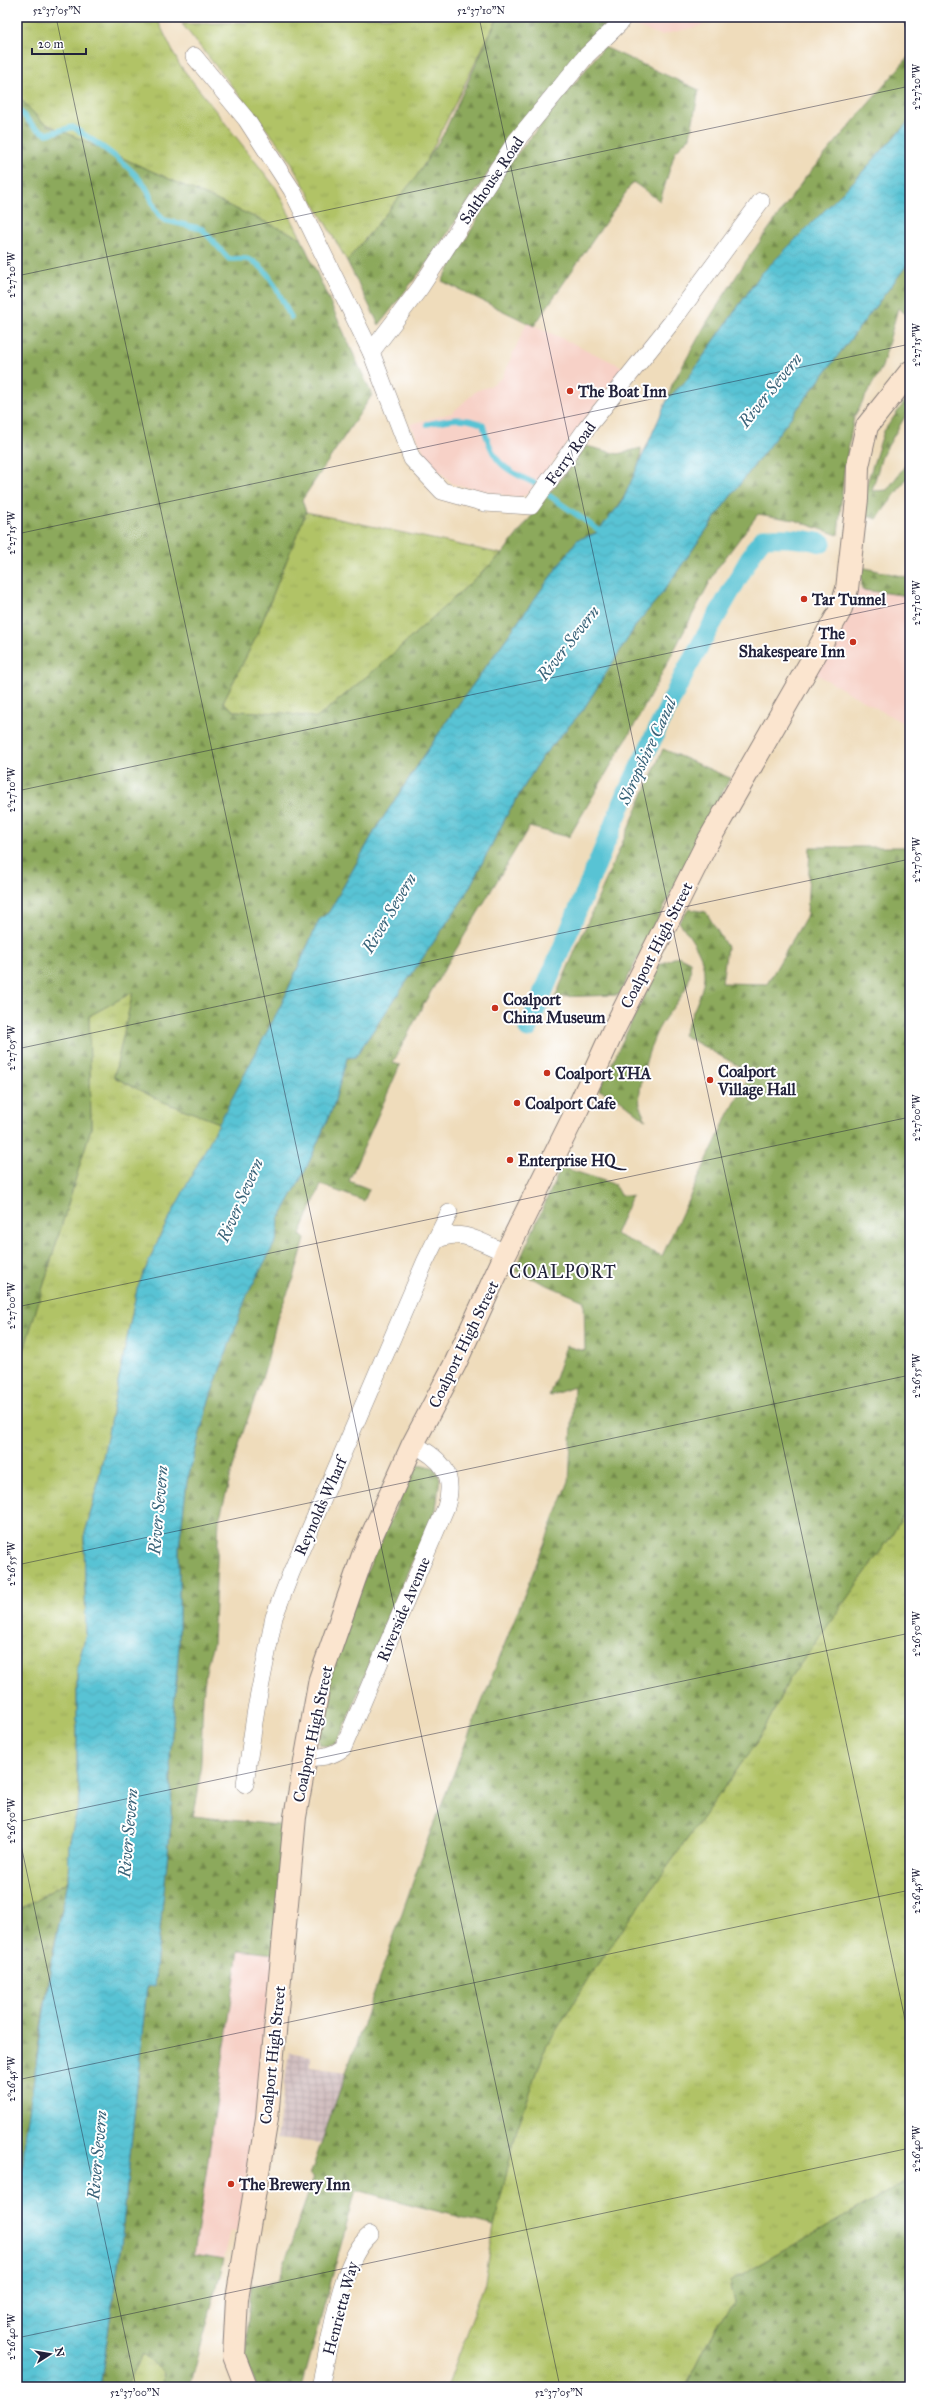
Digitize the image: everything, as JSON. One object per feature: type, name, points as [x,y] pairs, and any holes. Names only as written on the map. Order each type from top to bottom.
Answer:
[{"type":"street","name":"Salthouse Road","points":[[371,352],[420,288],[516,141],[586,56],[620,24],[623,17]]},
{"type":"street","points":[[194,56],[246,119],[292,190],[371,352]]},
{"type":"street","name":"Ferry Road","points":[[371,352],[412,459],[442,491],[485,503],[531,506],[586,429],[671,323],[761,201]]},
{"type":"street","name":"Coalport High Street","points":[[242,2379],[234,2356],[238,2299],[267,2118],[295,1817],[320,1679],[363,1555],[413,1444],[455,1364],[506,1253],[706,845],[840,611],[847,589],[848,562],[854,530],[858,466],[867,426],[910,372]]},
{"type":"street","name":"Reynolds Wharf","points":[[245,1784],[256,1708],[274,1617],[290,1573],[425,1262],[449,1213]]},
{"type":"street","points":[[437,1240],[447,1234],[460,1234],[506,1253]]},
{"type":"street","name":"Riverside Avenue","points":[[306,1758],[324,1757],[334,1754],[343,1748],[446,1507],[451,1490],[448,1474],[436,1457],[413,1444]]},
{"type":"street","name":"Henrietta Way","points":[[320,2387],[345,2279],[360,2243],[370,2234]]},
{"type":"shaded area","points":[[637,17],[713,17],[700,26],[661,35],[632,25]]},
{"type":"shaded area","points":[[527,322],[623,367],[565,447],[527,495],[516,498],[453,484],[429,462],[410,424],[452,413],[476,391],[490,386],[502,378]]},
{"type":"shaded area","points":[[856,589],[910,596],[910,727],[814,673]]},
{"type":"shaded area","points":[[239,1950],[275,1954],[261,2090],[238,2231],[231,2230],[224,2260],[194,2255]]},
{"type":"shaded area","points":[[289,2052],[311,2056],[311,2067],[348,2072],[322,2143],[277,2139]]},
{"type":"green space","points":[[17,17],[156,17],[179,64],[276,188],[301,238],[42,122],[17,95]]},
{"type":"green space","points":[[289,17],[498,17],[427,160],[416,177],[347,261],[285,152],[182,24],[286,21]]},
{"type":"green space","points":[[498,17],[612,17],[508,144],[430,259],[379,325],[347,261],[416,177],[443,135]]},
{"type":"green space","points":[[604,47],[699,90],[690,137],[675,152],[660,201],[633,182],[534,326],[442,281],[509,164]]},
{"type":"green space","points":[[910,55],[910,120],[856,179],[761,274],[686,381],[668,398],[672,385],[707,322],[746,261],[805,178]]},
{"type":"green space","points":[[17,95],[42,122],[301,238],[372,395],[302,500],[306,512],[256,637],[223,702],[234,711],[283,713],[317,718],[384,662],[502,554],[586,446],[618,454],[641,448],[637,469],[626,494],[618,507],[610,518],[595,533],[577,540],[449,718],[377,827],[329,912],[319,920],[282,1003],[220,1123],[161,1101],[114,1077],[133,992],[89,1016],[91,1128],[17,1373]]},
{"type":"green space","points":[[910,261],[910,317],[898,308],[882,367],[854,417],[844,472],[838,535],[794,520],[758,514],[716,570],[638,719],[569,837],[529,827],[423,1005],[393,1063],[400,1065],[349,1181],[369,1189],[364,1201],[321,1185],[300,1234],[305,1239],[294,1278],[278,1315],[266,1366],[241,1438],[219,1520],[213,1644],[207,1665],[204,1686],[200,1773],[198,1795],[193,1816],[287,1826],[275,1954],[239,1950],[194,2255],[224,2260],[190,2387],[162,2387],[163,2373],[143,2354],[126,2387],[100,2387],[121,2245],[147,1986],[154,1986],[172,1814],[170,1757],[179,1645],[179,1547],[187,1481],[209,1400],[247,1295],[277,1239],[279,1219],[306,1169],[333,1107],[347,1058],[355,1057],[465,896],[509,811],[542,757],[583,710],[638,622],[660,596],[724,505]]},
{"type":"green space","points":[[910,394],[910,408],[882,456],[872,491],[887,490],[910,459],[910,474],[877,519],[862,515],[866,486],[884,431]]},
{"type":"green space","points":[[306,512],[502,554],[384,662],[317,718],[283,713],[234,711],[223,702],[256,637]]},
{"type":"green space","points":[[861,567],[910,578],[910,596],[862,590]]},
{"type":"green space","points":[[663,749],[730,778],[619,995],[555,997]]},
{"type":"green space","points":[[810,847],[910,847],[910,1504],[892,1535],[789,1680],[761,1736],[590,1975],[546,2047],[517,2129],[494,2226],[356,2190],[302,2387],[256,2387],[245,2355],[251,2286],[278,2281],[314,2177],[310,2175],[429,1836],[569,1481],[574,1387],[549,1396],[566,1346],[585,1351],[584,1301],[515,1271],[561,1167],[614,1184],[620,1195],[632,1196],[615,1234],[662,1256],[724,1123],[751,1073],[683,1035],[702,989],[704,977],[703,966],[699,953],[679,922],[689,909],[706,912],[727,947],[722,983],[767,984],[807,915]]},
{"type":"green space","points":[[678,956],[690,962],[689,980],[686,988],[656,1033],[648,1054],[640,1087],[640,1108],[646,1120],[618,1098],[599,1090],[659,965]]},
{"type":"green space","points":[[133,992],[114,1077],[161,1101],[220,1123],[159,1238],[137,1289],[95,1497],[84,1537],[86,1635],[77,1668],[77,1771],[80,1798],[69,1845],[68,1881],[17,1911],[17,1373],[91,1128],[89,1016]]},
{"type":"green space","points":[[424,1465],[435,1468],[440,1478],[436,1509],[385,1623],[344,1729],[335,1744],[327,1746],[320,1745],[317,1734],[322,1705],[351,1607],[415,1466]]},
{"type":"green space","points":[[910,1504],[910,2179],[730,2281],[735,2303],[717,2323],[686,2387],[447,2387],[485,2282],[494,2226],[517,2129],[546,2047],[590,1975],[761,1736],[789,1680],[892,1535]]},
{"type":"green space","points":[[68,1881],[51,1961],[40,2030],[27,2134],[17,2238],[17,1911]]},
{"type":"green space","points":[[910,2179],[910,2387],[686,2387],[717,2323],[735,2303],[730,2281]]},
{"type":"green space","points":[[143,2354],[163,2373],[162,2387],[126,2387]]},
{"type":"water","name":"River Severn","points":[[910,120],[910,261],[724,505],[660,596],[638,622],[583,710],[542,757],[509,811],[465,896],[355,1057],[347,1058],[333,1107],[306,1169],[279,1219],[277,1239],[247,1295],[209,1400],[187,1481],[179,1547],[179,1645],[170,1757],[172,1814],[154,1987],[147,1986],[121,2245],[100,2387],[17,2387],[17,2238],[25,2138],[52,1959],[68,1881],[69,1845],[80,1798],[77,1771],[77,1668],[86,1635],[84,1537],[95,1497],[137,1289],[159,1238],[282,1003],[319,920],[329,912],[377,827],[449,718],[577,540],[596,533],[622,502],[668,398],[686,381],[761,274],[856,179]]},
{"type":"waterway","points":[[17,108],[34,127],[47,134],[73,127],[120,161],[137,177],[148,190],[157,212],[164,220],[202,229],[229,259],[248,259],[258,264],[275,285],[291,317]]},
{"type":"waterway","points":[[427,424],[462,419],[483,425],[490,447],[500,462],[513,472],[534,483]]},
{"type":"waterway","points":[[550,496],[600,531]]},
{"type":"waterway","name":"Shropshire Canal","points":[[528,1029],[627,792],[687,668],[756,547],[763,538],[793,538],[822,543]]},
{"type":"place","name":"The Boat Inn","points":[[570,391]]},
{"type":"place","name":"Tar Tunnel","points":[[804,599]]},
{"type":"place","name":"The Shakespeare Inn","points":[[853,642]]},
{"type":"place","name":"Coalport China Museum","points":[[495,1008]]},
{"type":"place","name":"Coalport YHA","points":[[547,1073]]},
{"type":"place","name":"Coalport Village Hall","points":[[710,1080]]},
{"type":"place","name":"Coalport Cafe","points":[[517,1103]]},
{"type":"place","name":"Enterprise HQ","points":[[510,1160]]},
{"type":"place","name":"The Brewery Inn","points":[[231,2184]]},
{"type":"district","name":"COALPORT","points":[[563,1272]]}]
